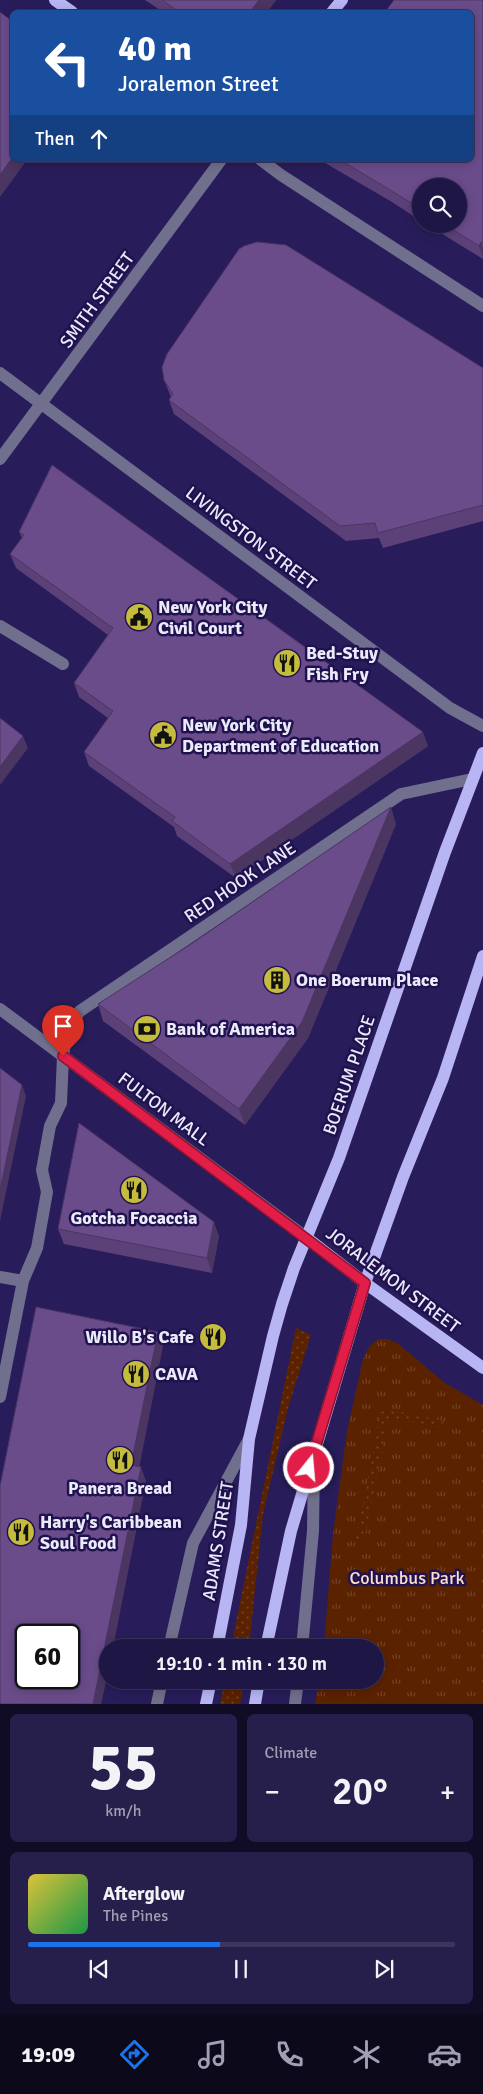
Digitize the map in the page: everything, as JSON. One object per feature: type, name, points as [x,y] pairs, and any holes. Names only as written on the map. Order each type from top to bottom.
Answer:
[{"type":"main road","points":[[55,0],[69,10]]},
{"type":"main road","points":[[334,10],[342,0]]},
{"type":"main road","name":"BOERUM PLACE","points":[[307,1238],[339,1158],[472,779],[483,753]]},
{"type":"main road","points":[[268,1639],[291,1531],[365,1283],[403,1177],[443,1078],[483,956]]},
{"type":"main road","name":"JORALEMON STREET","points":[[307,1238],[365,1283],[483,1368]]},
{"type":"main road","name":"ADAMS STREET","points":[[219,1639],[241,1525],[249,1439],[273,1336],[287,1288],[307,1238]]},
{"type":"main road","points":[[206,1704],[209,1689]]},
{"type":"main road","points":[[254,1704],[257,1689]]},
{"type":"street","name":"SMITH STREET","points":[[0,459],[220,162]]},
{"type":"street","points":[[264,162],[483,306]]},
{"type":"street","name":"LIVINGSTON STREET","points":[[0,373],[450,708],[483,726]]},
{"type":"street","points":[[0,626],[63,664]]},
{"type":"street","name":"RED HOOK LANE","points":[[0,1397],[22,1282],[37,1248],[47,1192],[42,1170],[50,1126],[61,1103],[63,1056],[68,1026],[80,1011],[401,794],[472,779]]},
{"type":"street","name":"FULTON MALL","points":[[0,1009],[307,1238]]},
{"type":"street","points":[[0,1277],[22,1282]]},
{"type":"street","name":"ADAMS STREET","points":[[171,1639],[194,1543],[249,1439]]},
{"type":"street","points":[[303,1639],[314,1531],[314,1452]]},
{"type":"street","points":[[157,1704],[160,1689]]},
{"type":"street","points":[[295,1704],[297,1689]]},
{"type":"green space","points":[[296,1328],[311,1335],[288,1408],[263,1514],[250,1639],[233,1639]]},
{"type":"green space","name":"Columbus Park","points":[[378,1339],[387,1339],[397,1343],[445,1383],[483,1405],[483,1704],[315,1704],[318,1689],[384,1689],[384,1639],[325,1639],[333,1534],[347,1431],[363,1359],[369,1347]]},
{"type":"green space","points":[[382,1408],[444,1421],[442,1428],[389,1417],[364,1541],[356,1539]]},
{"type":"green space","points":[[223,1689],[242,1689],[240,1704],[220,1704]]},
{"type":"building","points":[[162,0],[259,0],[252,10],[176,10]]},
{"type":"building","points":[[394,0],[483,0],[483,243],[481,242],[479,246],[458,233],[467,233],[467,178],[412,178],[412,204],[343,162],[474,162],[474,10],[386,10]]},
{"type":"building","points":[[0,12],[10,20],[10,161],[0,175]]},
{"type":"building","points":[[257,242],[286,245],[483,368],[483,505],[378,533],[375,523],[340,526],[169,400],[173,394],[164,380],[162,367],[167,354],[239,249]]},
{"type":"building","points":[[52,465],[423,732],[230,864],[172,821],[175,817],[84,752],[113,711],[74,683],[113,628],[10,554],[24,535],[19,532]]},
{"type":"building","points":[[0,718],[23,736],[0,767]]},
{"type":"building","points":[[391,807],[302,1022],[239,1109],[98,1004],[191,944]]},
{"type":"building","points":[[0,1068],[22,1085],[0,1190]]},
{"type":"building","points":[[79,1123],[214,1222],[207,1258],[58,1229]]},
{"type":"building","points":[[36,1307],[158,1332],[131,1465],[141,1467],[106,1639],[99,1639],[99,1674],[93,1704],[0,1704],[0,1486]]},
{"type":"place","name":"New York City Civil Court","points":[[139,617]]},
{"type":"place","name":"Bed-Stuy Fish Fry","points":[[287,663]]},
{"type":"place","name":"New York City Department of Education","points":[[163,735]]},
{"type":"place","name":"One Boerum Place","points":[[277,980]]},
{"type":"place","name":"Bank of America","points":[[147,1029]]},
{"type":"place","name":"Gotcha Focaccia","points":[[134,1190]]},
{"type":"place","name":"Willo B's Cafe","points":[[213,1337]]},
{"type":"place","name":"CAVA","points":[[136,1374]]},
{"type":"place","name":"Panera Bread","points":[[120,1460]]},
{"type":"place","name":"Harry's Caribbean Soul Food","points":[[21,1532]]},
{"type":"route","points":[[63,1056],[365,1283],[309,1468]]}]
